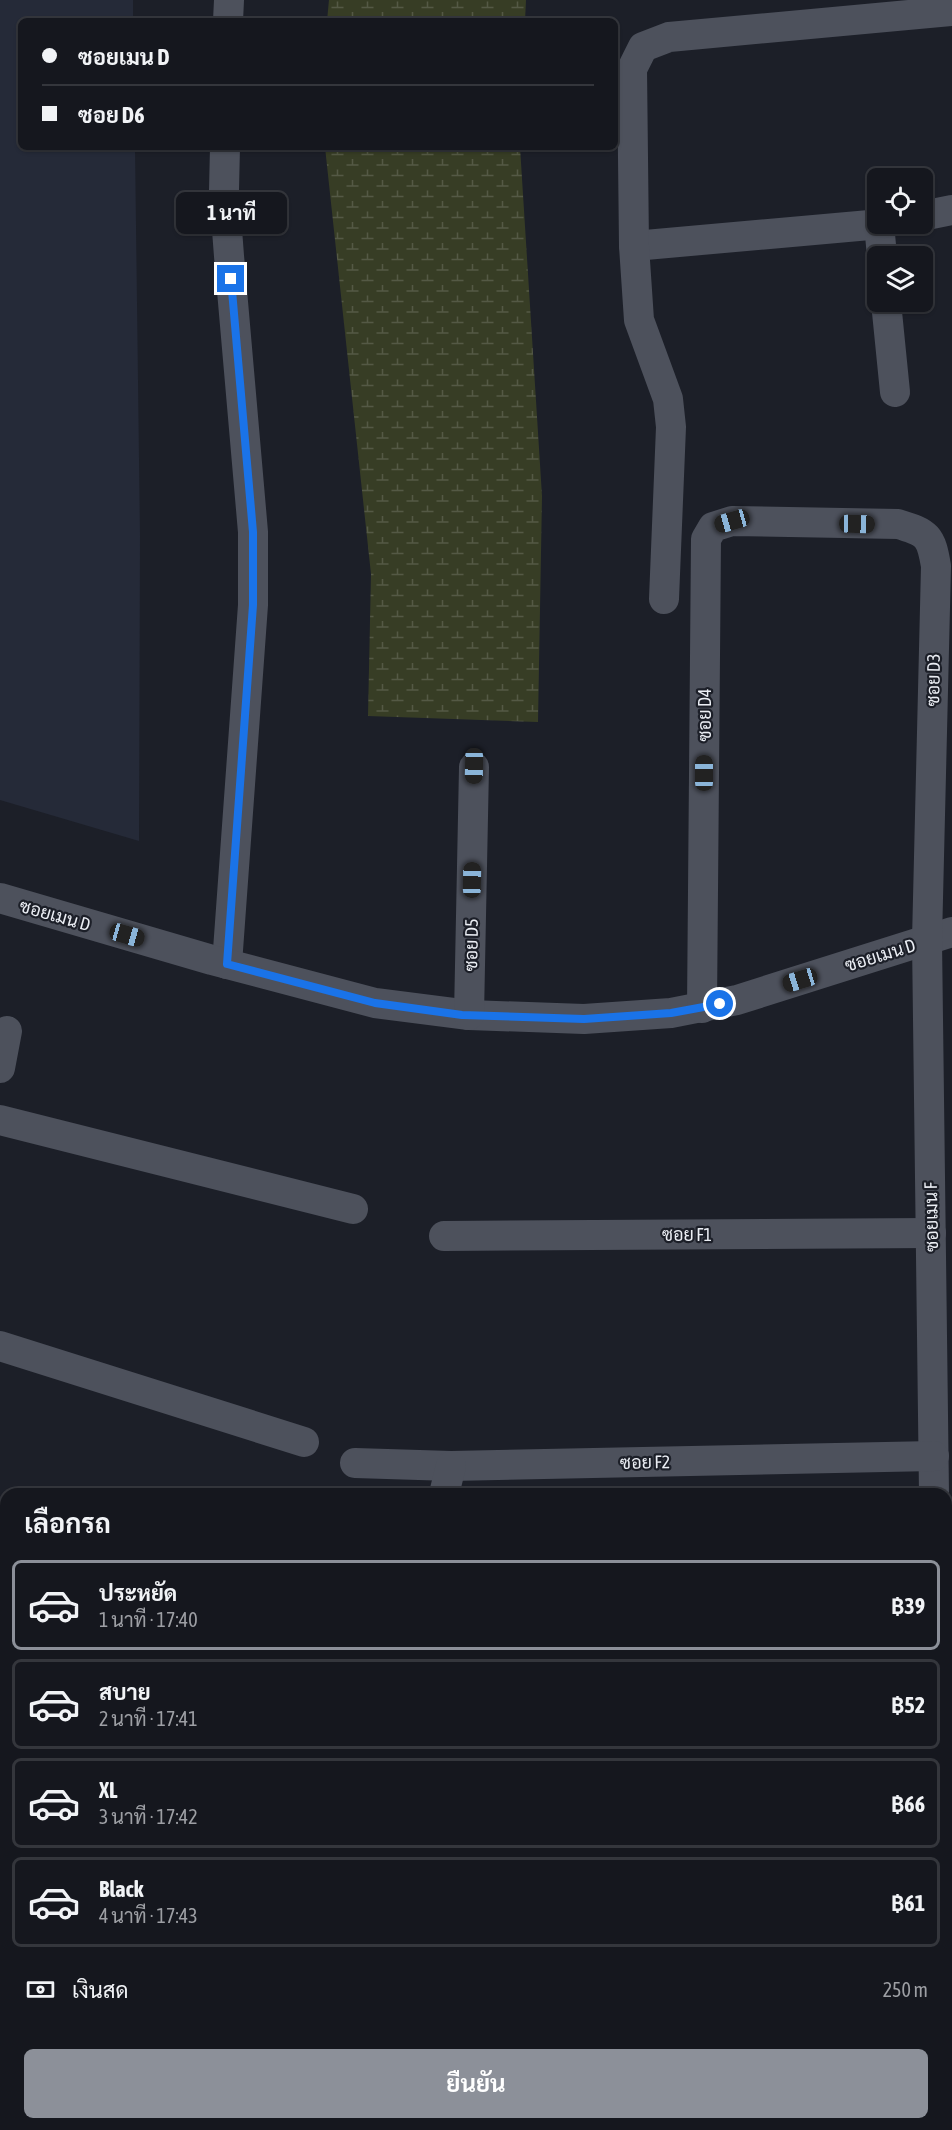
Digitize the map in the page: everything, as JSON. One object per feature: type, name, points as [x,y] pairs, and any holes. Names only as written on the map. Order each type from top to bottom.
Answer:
[{"type":"street","points":[[228,18],[229,0]]},
{"type":"street","points":[[664,599],[671,427],[668,399],[639,320],[634,246],[632,69],[643,47],[669,37],[952,11]]},
{"type":"street","points":[[225,150],[224,190],[253,532],[253,605],[227,964]]},
{"type":"street","points":[[933,214],[952,210]]},
{"type":"street","points":[[634,246],[867,225]]},
{"type":"street","points":[[887,312],[895,392]]},
{"type":"street","name":"ซอย D4","points":[[702,1008],[706,539],[713,527],[732,521],[815,522]]},
{"type":"street","name":"ซอย D3","points":[[815,522],[898,524],[920,531],[932,543],[936,566],[939,936]]},
{"type":"street","name":"ซอย D5","points":[[470,1015],[474,766]]},
{"type":"street","name":"ซอยเมน D","points":[[0,898],[227,964],[375,1003],[470,1015],[584,1019],[671,1013],[702,1008],[737,1000],[939,936]]},
{"type":"street","name":"ซอยเมน F","points":[[934,1488],[931,1233],[939,936]]},
{"type":"street","points":[[0,1068],[7,1031]]},
{"type":"street","points":[[0,1120],[353,1209]]},
{"type":"street","name":"ซอย F1","points":[[444,1236],[931,1233]]},
{"type":"street","points":[[0,1346],[304,1442]]},
{"type":"street","name":"ซอย F2","points":[[355,1463],[451,1466],[934,1456]]},
{"type":"street","points":[[446,1488],[451,1466]]},
{"type":"shaded area","points":[[0,0],[133,0],[133,18],[18,18],[18,150],[135,150],[140,536],[139,841],[0,800]]},
{"type":"green space","points":[[329,0],[526,0],[525,18],[327,18]]},
{"type":"green space","points":[[325,150],[520,150],[542,496],[538,722],[368,716],[371,574]]},
{"type":"route","points":[[231,279],[253,532],[253,605],[227,964],[375,1003],[462,1015],[584,1019],[671,1013],[720,1004]]}]
